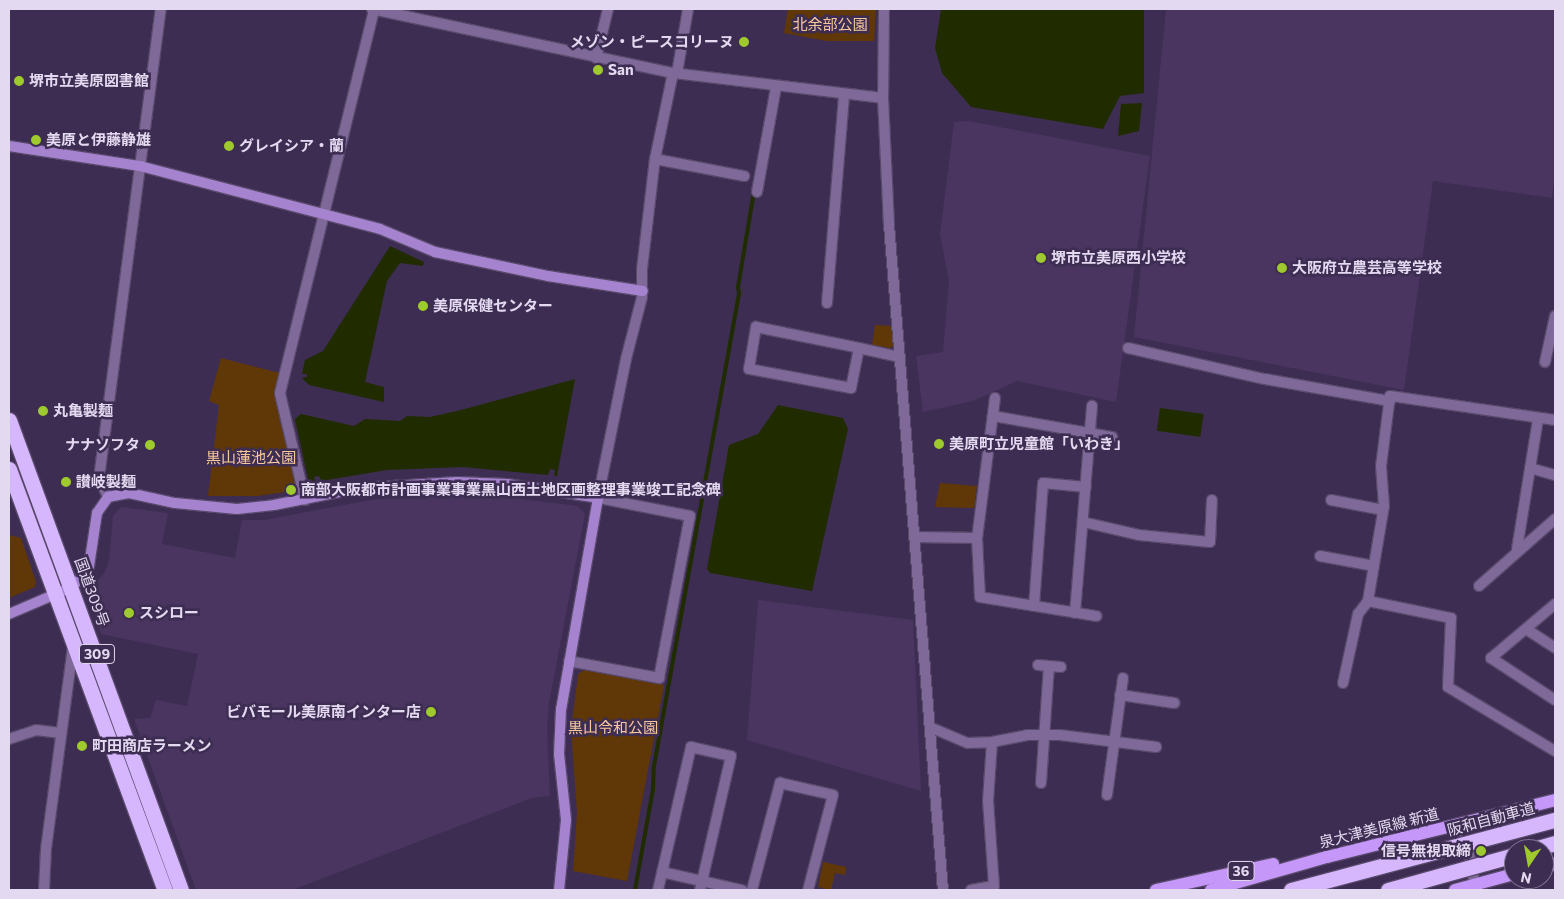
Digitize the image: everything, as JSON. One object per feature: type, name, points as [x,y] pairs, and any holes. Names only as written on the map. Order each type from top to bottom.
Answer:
[{"type":"highway","name":"国道309号","points":[[9,420],[72,587],[181,890]]},
{"type":"highway","name":"309","points":[[9,468],[165,890]]},
{"type":"highway","name":"阪和自動車道","points":[[1291,890],[1555,820]]},
{"type":"highway","points":[[1388,890],[1504,857]]},
{"type":"main road","name":"泉大津美原線 新道","points":[[1211,890],[1327,857],[1555,800]]},
{"type":"main road","name":"36","points":[[1156,890],[1300,858],[1327,857]]},
{"type":"main road","points":[[1455,890],[1476,887],[1504,877]]},
{"type":"street","points":[[108,497],[99,478],[161,9]]},
{"type":"street","points":[[305,500],[280,393],[373,9],[401,11],[596,58],[675,73],[776,87],[883,98]]},
{"type":"street","points":[[596,58],[608,9]]},
{"type":"street","points":[[559,890],[566,820],[559,731],[569,661],[598,498],[643,291],[642,269],[655,160],[688,9]]},
{"type":"street","points":[[884,9],[883,98],[900,357],[932,728],[943,890]]},
{"type":"street","points":[[757,192],[776,87]]},
{"type":"street","points":[[827,303],[844,94]]},
{"type":"street","points":[[9,146],[140,166],[380,229],[435,252],[548,276],[643,291]]},
{"type":"street","points":[[655,160],[744,176]]},
{"type":"street","points":[[1545,362],[1555,316]]},
{"type":"street","points":[[859,348],[851,388],[749,369],[756,327],[859,348],[900,357]]},
{"type":"street","points":[[1128,348],[1265,379],[1390,400]]},
{"type":"street","points":[[1343,683],[1358,614],[1368,601],[1374,566],[1383,510],[1382,466],[1390,396],[1555,420]]},
{"type":"street","points":[[995,398],[977,538],[980,597],[1096,616]]},
{"type":"street","points":[[1075,613],[1092,406]]},
{"type":"street","points":[[993,416],[1112,437]]},
{"type":"street","points":[[1517,549],[1538,419]]},
{"type":"street","points":[[1530,468],[1555,475]]},
{"type":"street","points":[[9,614],[72,587],[89,566],[97,513],[108,497],[129,493],[175,503],[237,509],[305,500],[360,488],[457,482],[507,484],[598,498],[690,516],[659,678],[569,661]]},
{"type":"street","points":[[1034,606],[1043,482],[1086,487]]},
{"type":"street","points":[[1083,522],[1139,535],[1210,542],[1212,500]]},
{"type":"street","points":[[1331,500],[1383,510]]},
{"type":"street","points":[[1478,586],[1517,549],[1555,519]]},
{"type":"street","points":[[915,537],[977,538]]},
{"type":"street","points":[[1320,556],[1374,566]]},
{"type":"street","points":[[1368,601],[1451,618],[1448,688],[1555,751]]},
{"type":"street","points":[[1555,604],[1491,658],[1555,700]]},
{"type":"street","points":[[1526,629],[1555,648]]},
{"type":"street","points":[[44,890],[60,733],[74,644]]},
{"type":"street","points":[[1038,665],[1061,667]]},
{"type":"street","points":[[1041,784],[1049,666]]},
{"type":"street","points":[[1107,795],[1123,678]]},
{"type":"street","points":[[1120,695],[1174,703]]},
{"type":"street","points":[[932,728],[968,743],[992,742],[1044,735],[1114,740],[1156,747]]},
{"type":"street","points":[[9,739],[36,730],[60,733]]},
{"type":"street","points":[[970,890],[994,886],[988,801],[992,742]]},
{"type":"street","points":[[658,890],[691,747],[731,756],[701,886]]},
{"type":"street","points":[[752,890],[780,784],[832,795],[808,890]]},
{"type":"street","points":[[1463,824],[1476,887]]},
{"type":"street","points":[[662,872],[701,886],[742,890]]},
{"type":"shaded area","points":[[941,9],[1144,9],[1144,93],[1120,96],[1103,129],[971,107],[942,73],[935,48]]},
{"type":"shaded area","name":"大阪府立農芸高等学校","points":[[1166,9],[1555,9],[1555,172],[1552,198],[1433,181],[1404,390],[1134,337]]},
{"type":"shaded area","points":[[1142,103],[1139,131],[1118,136],[1121,104]]},
{"type":"shaded area","name":"堺市立美原西小学校","points":[[969,121],[1150,156],[1116,402],[1017,381],[973,401],[923,412],[916,356],[943,352],[949,281],[940,234],[954,122]]},
{"type":"shaded area","points":[[390,246],[424,262],[423,266],[400,263],[387,281],[365,382],[384,387],[384,402],[309,385],[302,378],[307,377],[307,374],[302,374],[305,360],[323,351]]},
{"type":"shaded area","points":[[575,379],[557,476],[554,476],[555,470],[550,469],[548,475],[463,467],[387,470],[321,481],[319,476],[314,477],[315,482],[308,479],[295,419],[301,414],[354,426],[365,419],[400,421],[407,416],[430,417],[461,410]]},
{"type":"shaded area","points":[[778,405],[843,418],[848,429],[812,591],[710,573],[707,569],[729,445],[758,434]]},
{"type":"shaded area","points":[[1160,408],[1204,414],[1200,437],[1157,431]]},
{"type":"shaded area","points":[[480,494],[578,506],[585,514],[549,703],[547,729],[550,796],[532,798],[292,890],[196,890],[134,719],[150,718],[156,700],[187,706],[198,654],[101,634],[91,603],[97,581],[105,572],[109,560],[113,516],[121,507],[168,513],[162,544],[235,558],[242,520],[264,520],[376,499]]},
{"type":"shaded area","points":[[758,600],[913,620],[921,791],[747,740]]},
{"type":"green space","name":"北余部公園","points":[[788,9],[876,9],[874,41],[827,41],[784,33]]},
{"type":"green space","points":[[875,325],[892,326],[894,345],[890,348],[872,345]]},
{"type":"green space","name":"黒山蓮池公園","points":[[221,358],[280,373],[275,394],[297,486],[293,491],[257,496],[208,496],[219,405],[209,401]]},
{"type":"green space","points":[[940,483],[977,486],[974,508],[935,507]]},
{"type":"green space","points":[[9,535],[21,538],[36,582],[35,587],[9,598]]},
{"type":"green space","name":"黒山令和公園","points":[[584,670],[664,685],[627,881],[573,871],[577,813],[571,729],[578,674]]},
{"type":"green space","points":[[823,862],[846,867],[845,875],[835,873],[831,890],[818,887]]},
{"type":"waterway","points":[[635,890],[653,789],[654,766],[739,294],[738,287],[754,191]]},
{"type":"place","name":"メゾン・ピースコリーヌ","points":[[744,42]]},
{"type":"place","name":"San","points":[[598,70]]},
{"type":"place","name":"堺市立美原図書館","points":[[19,81]]},
{"type":"place","name":"美原と伊藤静雄","points":[[36,140]]},
{"type":"place","name":"グレイシア・蘭","points":[[229,146]]},
{"type":"place","name":"堺市立美原西小学校","points":[[1041,258]]},
{"type":"place","name":"大阪府立農芸高等学校","points":[[1282,268]]},
{"type":"place","name":"美原保健センター","points":[[423,306]]},
{"type":"place","name":"丸亀製麺","points":[[43,411]]},
{"type":"place","name":"美原町立児童館「いわき」","points":[[939,444]]},
{"type":"place","name":"ナナソフタ","points":[[150,445]]},
{"type":"place","name":"讃岐製麺","points":[[66,482]]},
{"type":"place","name":"南部大阪都市計画事業事業黒山西土地区画整理事業竣工記念碑","points":[[291,490]]},
{"type":"place","name":"スシロー","points":[[129,613]]},
{"type":"place","name":"ビバモール美原南インター店","points":[[431,712]]},
{"type":"place","name":"町田商店ラーメン","points":[[82,746]]},
{"type":"place","name":"信号無視取締","points":[[1481,851]]}]
